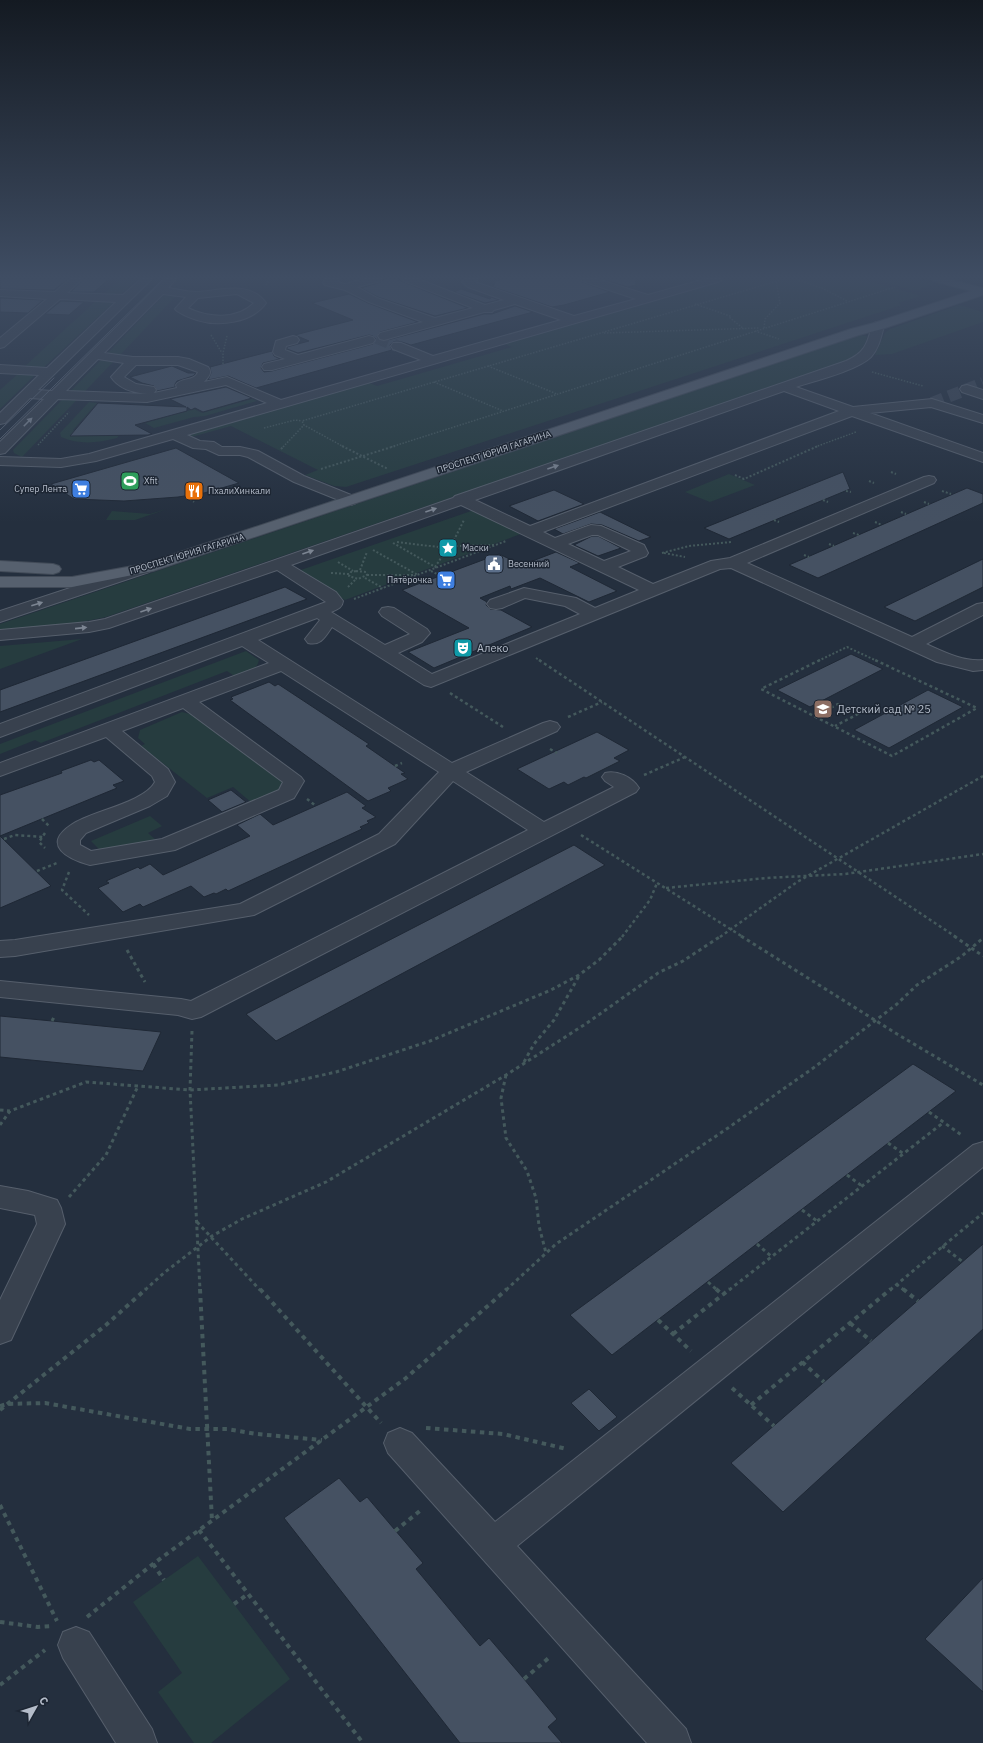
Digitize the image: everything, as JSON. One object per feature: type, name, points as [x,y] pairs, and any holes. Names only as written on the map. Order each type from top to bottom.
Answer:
[{"type":"main road","name":"ПРОСПЕКТ ЮРИЯ ГАГАРИНА","points":[[0,582],[72,582],[147,568],[745,360]]},
{"type":"main road","name":"ПРОСПЕКТ ЮРИЯ ГАГАРИНА","points":[[0,566],[64,569],[94,568],[123,564],[345,498],[767,360]]},
{"type":"street","points":[[0,420],[62,360]]},
{"type":"street","points":[[0,450],[90,360]]},
{"type":"street","points":[[129,360],[185,362],[201,368],[204,370],[204,374]]},
{"type":"street","points":[[268,367],[291,360]]},
{"type":"street","points":[[0,461],[47,463],[72,462],[431,360]]},
{"type":"street","points":[[0,635],[90,627],[109,623],[277,563],[466,502],[857,360]]},
{"type":"street","points":[[133,361],[117,377],[122,383],[137,389],[155,390],[172,387],[195,381],[204,374]]},
{"type":"street","points":[[0,369],[50,372]]},
{"type":"street","points":[[204,374],[216,378]]},
{"type":"street","points":[[27,394],[147,398],[219,381],[227,381],[280,404]]},
{"type":"street","points":[[784,387],[983,458]]},
{"type":"street","points":[[967,389],[983,395]]},
{"type":"street","points":[[906,395],[983,419]]},
{"type":"street","points":[[530,532],[852,411],[932,403]]},
{"type":"street","points":[[175,434],[198,445],[209,446],[220,451],[240,451],[253,454],[296,477],[345,498]]},
{"type":"street","points":[[327,612],[384,652],[431,681],[652,590],[725,563],[929,480]]},
{"type":"street","points":[[466,502],[652,590]]},
{"type":"street","points":[[556,544],[591,530],[601,531],[638,548],[640,553],[604,567]]},
{"type":"street","points":[[277,563],[336,601],[327,612],[314,638]]},
{"type":"street","points":[[725,563],[912,644],[936,662],[973,666],[983,665]]},
{"type":"street","points":[[0,617],[147,568]]},
{"type":"street","points":[[496,604],[524,593],[570,602],[594,614]]},
{"type":"street","points":[[912,644],[983,608]]},
{"type":"street","points":[[0,731],[244,639],[327,612]]},
{"type":"street","points":[[384,652],[412,640],[421,633],[388,612]]},
{"type":"street","points":[[244,639],[451,771],[552,827]]},
{"type":"street","points":[[0,770],[282,664]]},
{"type":"street","points":[[108,729],[161,773],[165,782],[160,792],[143,802],[79,829],[69,838],[69,847],[78,854],[90,858],[167,845],[287,794],[294,781],[185,700]]},
{"type":"street","points":[[0,949],[15,948],[246,910],[387,839],[451,771],[550,727]]},
{"type":"street","points":[[0,989],[181,1007],[192,1011],[552,827],[621,783]]},
{"type":"street","points":[[493,1544],[603,1457],[975,1145]]},
{"type":"street","points":[[0,1197],[28,1202],[47,1208],[51,1224],[0,1331]]},
{"type":"street","points":[[412,1435],[493,1544],[672,1743]]},
{"type":"street","points":[[68,1638],[138,1743]]},
{"type":"path","points":[[216,378],[225,372],[223,360]]},
{"type":"path","points":[[362,456],[304,426],[302,421],[506,360]]},
{"type":"path","points":[[296,477],[662,360]]},
{"type":"path","points":[[487,366],[557,394]]},
{"type":"path","points":[[866,371],[924,386]]},
{"type":"path","points":[[434,382],[503,411]]},
{"type":"path","points":[[711,464],[744,479],[819,445],[881,422]]},
{"type":"path","points":[[278,452],[304,426]]},
{"type":"path","points":[[889,477],[896,474]]},
{"type":"path","points":[[869,481],[874,483],[869,486]]},
{"type":"path","points":[[228,488],[233,491]]},
{"type":"path","points":[[846,495],[857,490]]},
{"type":"path","points":[[846,491],[852,493]]},
{"type":"path","points":[[190,499],[194,502]]},
{"type":"path","points":[[822,505],[834,500]]},
{"type":"path","points":[[452,544],[466,502]]},
{"type":"path","points":[[924,502],[929,504]]},
{"type":"path","points":[[901,512],[906,514]]},
{"type":"path","points":[[773,525],[780,523],[774,520]]},
{"type":"path","points":[[327,612],[383,588],[431,571],[436,567],[530,532]]},
{"type":"path","points":[[853,533],[859,535]]},
{"type":"path","points":[[436,567],[391,542],[438,547],[443,544],[452,544],[456,546],[498,545]]},
{"type":"path","points":[[662,553],[689,546],[734,542]]},
{"type":"path","points":[[829,544],[834,546]]},
{"type":"path","points":[[438,547],[440,550],[445,552],[453,551],[456,549],[456,546]]},
{"type":"path","points":[[360,570],[370,548],[418,575]]},
{"type":"path","points":[[436,567],[445,552]]},
{"type":"path","points":[[640,553],[662,553],[725,563]]},
{"type":"path","points":[[804,555],[809,557]]},
{"type":"path","points":[[335,560],[354,571]]},
{"type":"path","points":[[367,575],[366,572],[360,570],[349,574],[350,577],[358,579],[364,578],[367,575],[418,575]]},
{"type":"path","points":[[431,571],[441,576]]},
{"type":"path","points":[[364,578],[383,588]]},
{"type":"path","points":[[517,646],[860,872],[946,930],[972,950],[983,956]]},
{"type":"path","points":[[847,647],[977,708],[892,756],[815,716],[761,689],[847,647]]},
{"type":"path","points":[[431,681],[522,739]]},
{"type":"path","points":[[550,727],[602,702]]},
{"type":"path","points":[[815,716],[838,704],[858,714],[834,727]]},
{"type":"path","points":[[621,783],[640,777],[686,757]]},
{"type":"path","points":[[0,1410],[106,1326],[165,1272],[212,1236],[242,1219],[326,1182],[506,1075],[625,997],[658,973],[683,961],[806,876],[983,776]]},
{"type":"path","points":[[42,819],[53,829],[46,832],[39,842],[49,852]]},
{"type":"path","points":[[552,827],[657,883],[876,1020],[983,1084]]},
{"type":"path","points":[[4,839],[14,835],[43,837]]},
{"type":"path","points":[[665,888],[766,878],[860,872],[983,854]]},
{"type":"path","points":[[37,871],[59,862],[54,857]]},
{"type":"path","points":[[64,867],[69,871],[76,870]]},
{"type":"path","points":[[69,871],[62,890],[128,952],[157,1005]]},
{"type":"path","points":[[0,1110],[10,1111],[86,1082],[190,1090],[278,1085],[336,1072],[436,1038],[551,990],[579,975],[600,960],[622,937],[650,900],[657,883]]},
{"type":"path","points":[[0,1685],[68,1638],[153,1564],[368,1408],[406,1378],[484,1310],[556,1244],[728,1128],[810,1070],[897,1004],[912,988],[928,976],[972,950],[983,938]]},
{"type":"path","points":[[523,1064],[534,1044],[554,1020],[579,975]]},
{"type":"path","points":[[192,1011],[190,1090],[212,1521]]},
{"type":"path","points":[[506,1075],[501,1098],[506,1138],[527,1171],[536,1198],[539,1226],[546,1254]]},
{"type":"path","points":[[50,1219],[106,1154],[138,1086]]},
{"type":"path","points":[[0,1125],[10,1111]]},
{"type":"path","points":[[929,1112],[975,1145]]},
{"type":"path","points":[[673,1334],[944,1122]]},
{"type":"path","points":[[888,1143],[904,1154]]},
{"type":"path","points":[[847,1175],[862,1186]]},
{"type":"path","points":[[802,1210],[817,1222]]},
{"type":"path","points":[[751,1405],[983,1213]]},
{"type":"path","points":[[196,1221],[212,1236],[368,1408]]},
{"type":"path","points":[[757,1244],[772,1257]]},
{"type":"path","points":[[942,1246],[963,1262]]},
{"type":"path","points":[[708,1282],[723,1295]]},
{"type":"path","points":[[896,1284],[918,1301]]},
{"type":"path","points":[[850,1323],[871,1341]]},
{"type":"path","points":[[802,1362],[824,1382]]},
{"type":"path","points":[[0,1406],[7,1404],[45,1404],[85,1409],[190,1430],[226,1429],[257,1434],[323,1440]]},
{"type":"path","points":[[412,1435],[503,1434],[603,1457]]},
{"type":"path","points":[[0,1505],[60,1626],[38,1627],[0,1622]]},
{"type":"path","points":[[199,1530],[363,1743]]},
{"type":"path","points":[[153,1564],[164,1580]]},
{"type":"path","points":[[234,1604],[248,1594]]},
{"type":"green space","points":[[31,360],[51,360],[43,368],[23,368]]},
{"type":"green space","points":[[101,360],[115,360],[22,457],[14,453],[13,450]]},
{"type":"green space","points":[[466,360],[733,360],[346,487],[334,486],[305,475],[318,470],[231,426],[188,438],[182,434],[367,382],[377,386]]},
{"type":"green space","points":[[784,360],[846,360],[106,617],[77,623],[0,630],[0,624]]},
{"type":"green space","points":[[19,373],[36,374],[0,409],[0,390]]},
{"type":"green space","points":[[252,399],[257,401],[205,416],[194,417],[154,428],[145,423],[194,409],[202,413]]},
{"type":"green space","points":[[89,402],[97,403],[73,430],[78,431],[80,436],[100,435],[123,429],[117,438],[102,441],[82,442],[68,440],[61,437],[60,433]]},
{"type":"green space","points":[[729,474],[755,485],[710,502],[685,492]]},
{"type":"green space","points":[[167,509],[135,520],[106,520],[112,511],[150,514]]},
{"type":"green space","points":[[474,510],[523,533],[345,600],[298,571]]},
{"type":"green space","points":[[82,639],[0,669],[0,646]]},
{"type":"green space","points":[[246,651],[259,660],[256,667],[247,673],[236,677],[227,671],[41,743],[35,740],[0,754],[0,744]]},
{"type":"green space","points":[[182,712],[194,715],[282,780],[281,789],[252,803],[233,787],[207,798],[141,746],[145,744],[138,738],[140,730]]},
{"type":"green space","points":[[150,816],[162,826],[148,833],[157,841],[102,852],[91,841]]},
{"type":"green space","points":[[198,1556],[290,1679],[211,1743],[194,1743],[158,1692],[182,1673],[133,1602]]},
{"type":"building","points":[[236,360],[274,360],[263,363],[261,368],[264,372],[312,360],[355,360],[256,388],[228,376],[208,380],[211,373],[210,367]]},
{"type":"building","points":[[172,366],[188,373],[196,373],[193,376],[177,381],[175,387],[157,391],[154,386],[142,383],[130,377]]},
{"type":"building","points":[[226,387],[252,398],[203,412],[195,408],[191,410],[187,407],[187,411],[135,425],[152,434],[148,435],[70,436],[98,403],[186,407],[170,399]]},
{"type":"building","points":[[176,448],[239,483],[204,493],[178,497],[124,501],[74,499],[51,484]]},
{"type":"building","points":[[843,472],[850,489],[729,539],[704,528]]},
{"type":"building","points":[[967,488],[983,494],[983,503],[818,578],[789,565]]},
{"type":"building","points":[[554,490],[584,504],[538,521],[509,506]]},
{"type":"building","points":[[600,512],[651,537],[639,541],[602,525],[591,524],[563,534],[554,529]]},
{"type":"building","points":[[592,536],[598,536],[621,548],[598,556],[574,545]]},
{"type":"building","points":[[556,552],[580,563],[570,567],[617,591],[589,602],[540,578],[511,589],[510,586],[480,598],[487,602],[486,605],[490,609],[501,610],[532,627],[434,668],[408,652],[469,628],[402,590],[499,554],[522,565]]},
{"type":"building","points":[[983,559],[983,587],[915,621],[884,607]]},
{"type":"building","points":[[285,587],[307,599],[0,712],[0,690]]},
{"type":"building","points":[[851,654],[883,669],[810,707],[777,690]]},
{"type":"building","points":[[269,682],[275,686],[278,684],[369,744],[366,746],[405,773],[401,774],[408,779],[388,788],[391,791],[368,801],[230,700],[233,699],[231,697]]},
{"type":"building","points":[[928,690],[963,707],[889,748],[854,730]]},
{"type":"building","points":[[597,732],[629,750],[614,758],[620,761],[586,778],[584,777],[568,785],[564,782],[549,789],[517,769]]},
{"type":"building","points":[[91,760],[94,762],[99,760],[124,781],[113,785],[117,788],[0,836],[0,795],[62,773],[61,771]]},
{"type":"building","points":[[231,790],[246,802],[222,812],[208,800]]},
{"type":"building","points":[[347,792],[366,806],[362,808],[376,817],[367,821],[369,823],[360,827],[362,829],[228,891],[226,889],[216,894],[214,893],[204,897],[191,886],[143,907],[140,904],[123,912],[98,888],[109,883],[106,881],[138,867],[140,869],[150,864],[163,875],[250,836],[237,825],[260,814],[273,825]]},
{"type":"building","points":[[0,836],[51,886],[0,908]]},
{"type":"building","points":[[574,845],[605,865],[276,1041],[246,1014]]},
{"type":"building","points":[[0,1016],[161,1032],[143,1071],[0,1057]]},
{"type":"building","points":[[913,1064],[956,1091],[612,1355],[570,1315]]},
{"type":"building","points":[[983,1244],[983,1329],[783,1512],[731,1463]]},
{"type":"building","points":[[589,1389],[617,1417],[599,1431],[571,1403]]},
{"type":"building","points":[[339,1478],[360,1502],[367,1497],[423,1563],[416,1569],[480,1646],[489,1638],[524,1679],[557,1719],[548,1727],[562,1743],[460,1743],[284,1518]]},
{"type":"building","points":[[983,1578],[983,1692],[925,1639]]},
{"type":"tunnel","points":[[932,403],[983,383]]},
{"type":"tram line","points":[[0,439],[80,360]]},
{"type":"tram line","points":[[0,430],[54,378]]},
{"type":"place","name":"Xfit","points":[[130,481]]},
{"type":"place","name":"Супер Лента","points":[[81,489]]},
{"type":"place","name":"ПхалиХинкали","points":[[194,491]]},
{"type":"place","name":"Маски","points":[[448,548]]},
{"type":"place","name":"Весенний","points":[[494,564]]},
{"type":"place","name":"Пятёрочка","points":[[446,580]]},
{"type":"place","name":"Алеко","points":[[463,648]]},
{"type":"place","name":"Детский сад № 25","points":[[823,709]]}]
